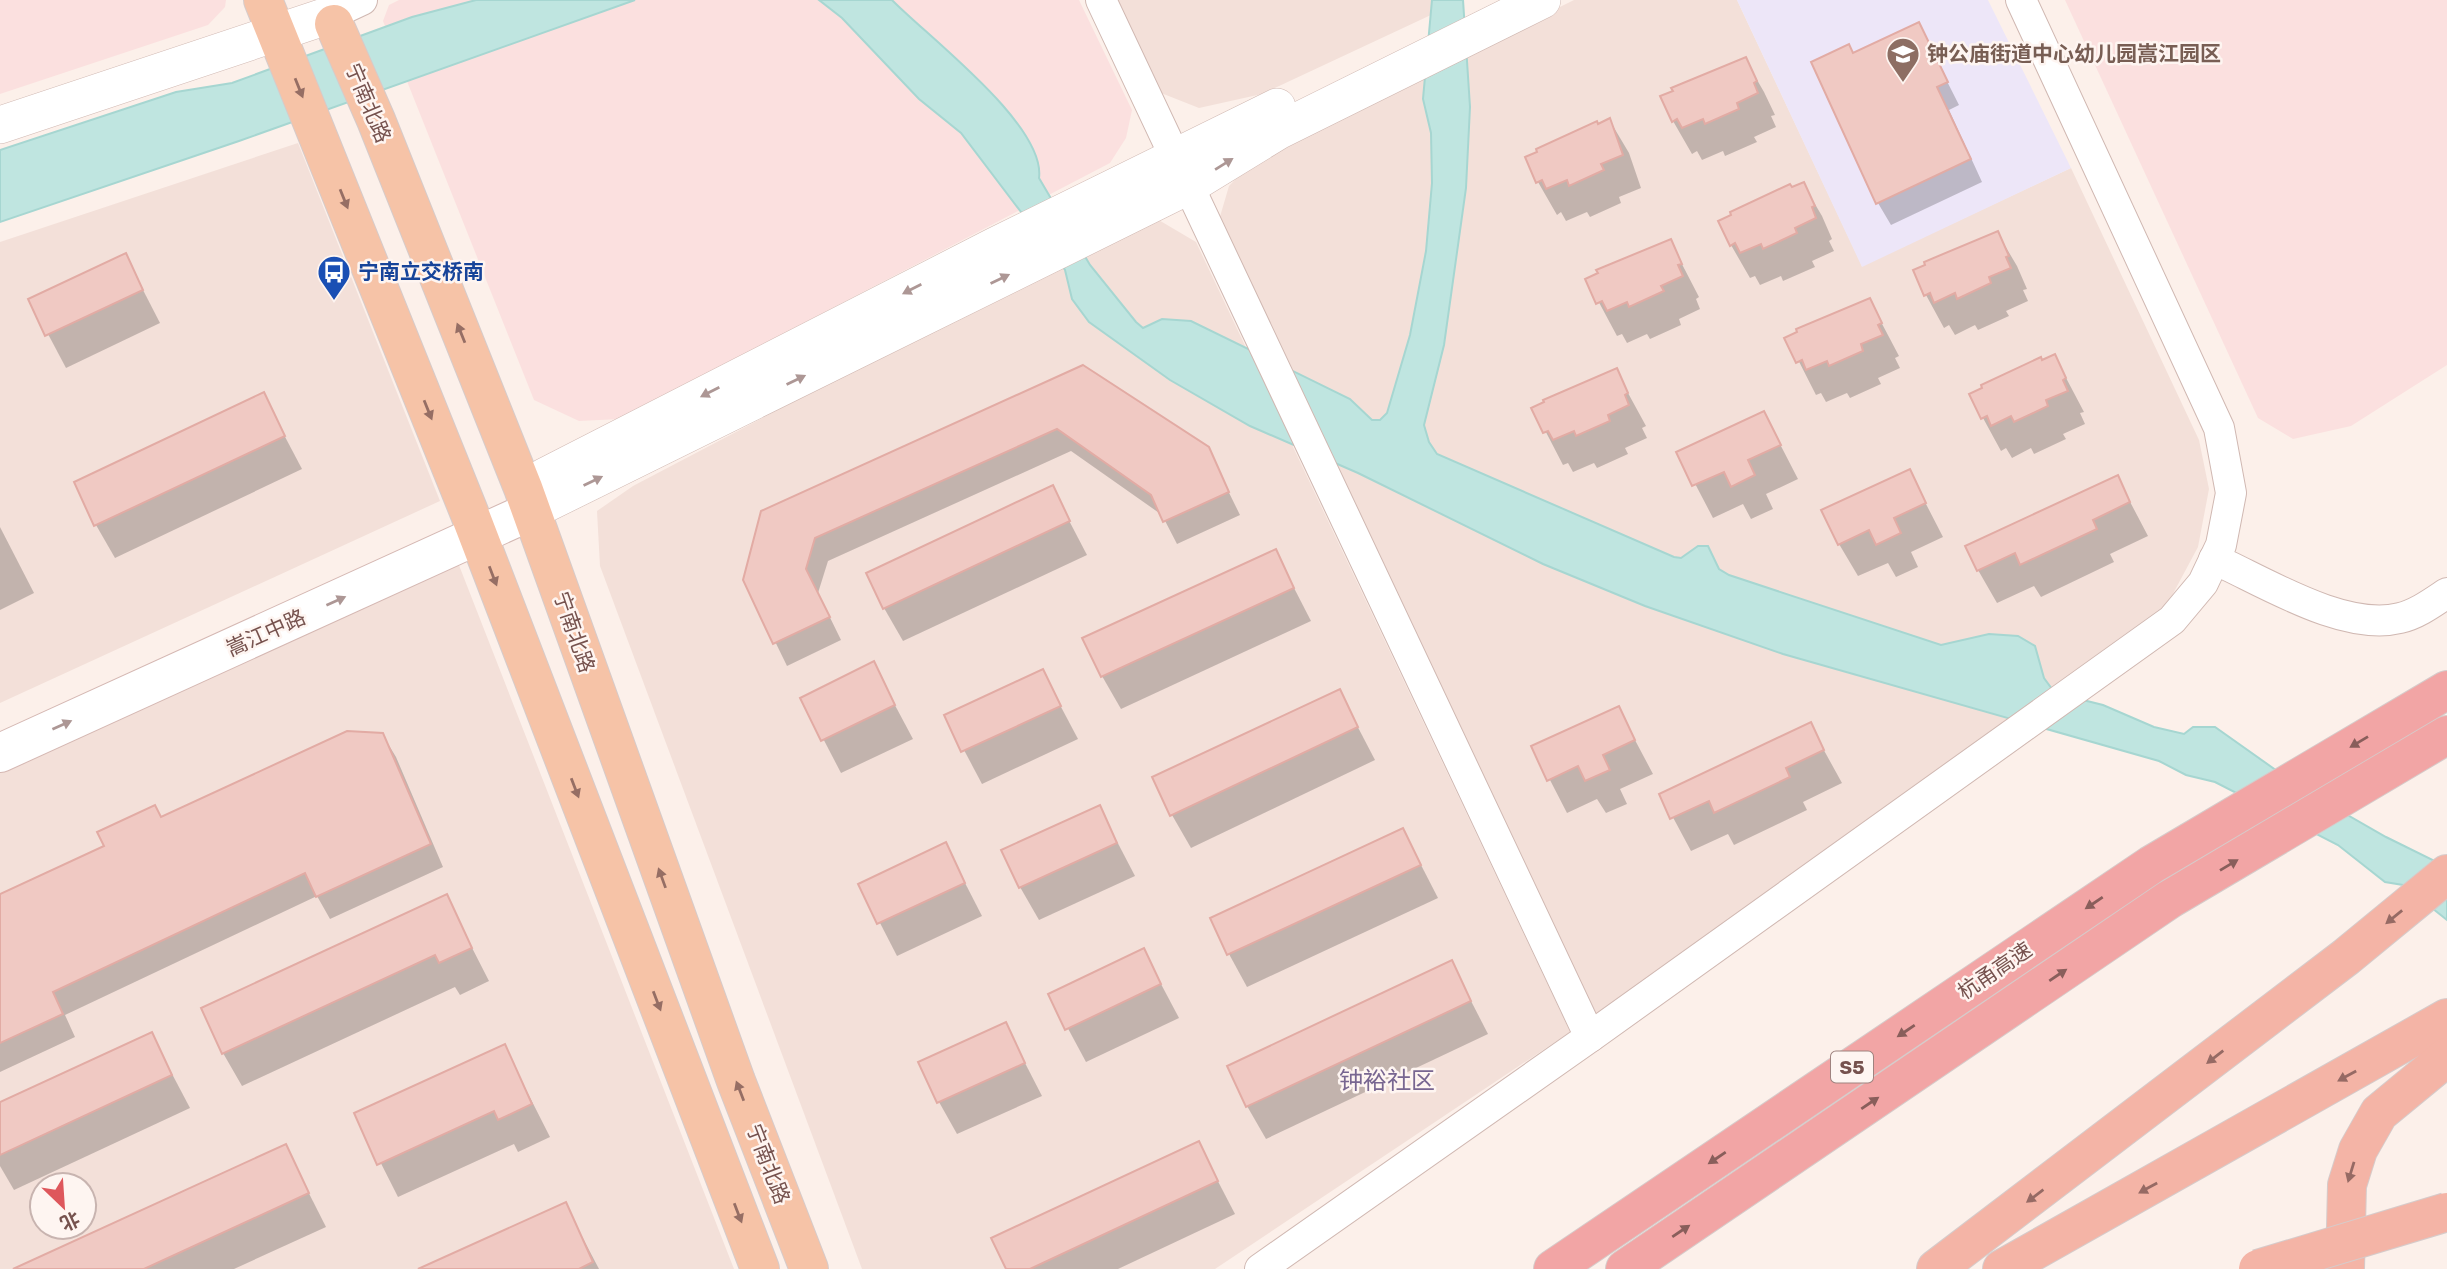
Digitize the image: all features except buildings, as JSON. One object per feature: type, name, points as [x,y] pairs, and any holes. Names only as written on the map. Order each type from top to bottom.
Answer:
[{"type":"highway","name":"杭甬高速","points":[[1553,1269],[2151,865],[2432,698]]},
{"type":"highway","name":"杭甬高速","points":[[1625,1269],[2170,899],[2447,735]]},
{"type":"highway","points":[[1936,1269],[2335,965],[2447,874]]},
{"type":"highway","points":[[2003,1269],[2447,1018]]},
{"type":"highway","points":[[2345,1269],[2347,1185],[2358,1150],[2379,1113],[2447,1057]]},
{"type":"highway","points":[[2258,1269],[2447,1212]]},
{"type":"main road","name":"宁南北路","points":[[337,10],[376,120],[527,500],[736,1081],[809,1269]]},
{"type":"main road","points":[[274,24],[474,524],[760,1269]]},
{"type":"main road","name":"嵩江中路","points":[[0,726],[527,500]]},
{"type":"main road","name":"嵩江中路","points":[[0,753],[474,524]]},
{"type":"street","points":[[1101,0],[1590,1037]]},
{"type":"street","points":[[527,500],[1183,171],[1391,50],[1494,0]]},
{"type":"street","points":[[527,500],[995,246],[1102,192],[1183,171],[1278,131],[1542,0]]},
{"type":"street","points":[[1260,1269],[1590,1037],[2172,620],[2203,583],[2221,545],[2231,494],[2219,428],[2021,0]]},
{"type":"street","points":[[0,124],[274,24],[337,10]]},
{"type":"street","points":[[2214,559],[2336,614],[2364,620],[2399,618],[2424,608],[2447,593]]},
{"type":"shaded area","points":[[0,0],[226,0],[225,7],[208,25],[0,94]]},
{"type":"shaded area","points":[[399,0],[1079,0],[1132,110],[1126,138],[1110,163],[620,419],[579,421],[534,400],[383,21],[389,5]]},
{"type":"shaded area","points":[[1115,0],[1463,0],[1262,94],[1199,108],[1156,91]]},
{"type":"shaded area","points":[[1574,0],[1737,0],[1862,266],[2071,168],[2199,440],[2209,489],[2198,547],[2168,603],[1594,1019],[1219,220],[1229,186],[1257,157]]},
{"type":"shaded area","name":"钟公庙街道中心幼儿园嵩江园区","points":[[1737,0],[1988,0],[2071,168],[1862,267]]},
{"type":"shaded area","points":[[2065,0],[2447,0],[2447,365],[2351,426],[2293,439],[2258,418]]},
{"type":"shaded area","points":[[298,143],[440,501],[0,703],[0,242]]},
{"type":"shaded area","points":[[1157,219],[1196,242],[1570,1032],[1215,1269],[862,1269],[600,566],[597,511],[633,486],[1103,239]]},
{"type":"shaded area","points":[[455,555],[734,1269],[0,1269],[0,767]]},
{"type":"water","points":[[476,0],[635,0],[239,141],[0,222],[0,150],[176,92],[232,83],[412,17]]},
{"type":"water","points":[[819,0],[892,0],[982,83],[1024,133],[1036,157],[1039,178],[1090,265],[1143,328],[1162,319],[1191,321],[1350,399],[1372,420],[1380,420],[1387,413],[1410,335],[1426,251],[1432,183],[1431,133],[1423,99],[1432,0],[1463,0],[1470,107],[1466,188],[1444,345],[1424,425],[1429,442],[1437,454],[1674,557],[1681,558],[1698,546],[1708,546],[1719,569],[1729,575],[1941,645],[1989,634],[2018,636],[2035,646],[2044,678],[2055,693],[2103,705],[2154,727],[2184,734],[2193,727],[2215,727],[2304,790],[2386,837],[2447,867],[2447,920],[2403,885],[2385,882],[2338,845],[2215,782],[2186,775],[2159,761],[1783,654],[1645,606],[1543,564],[1358,473],[1250,426],[1170,380],[1089,322],[1072,299],[1065,270],[961,133],[919,99],[842,18]]},
{"type":"place","name":"钟公庙街道中心幼儿园嵩江园区","points":[[1903,84]]},
{"type":"place","name":"宁南立交桥南","points":[[334,302]]},
{"type":"district","name":"钟裕社区","points":[[1387,1081]]}]
